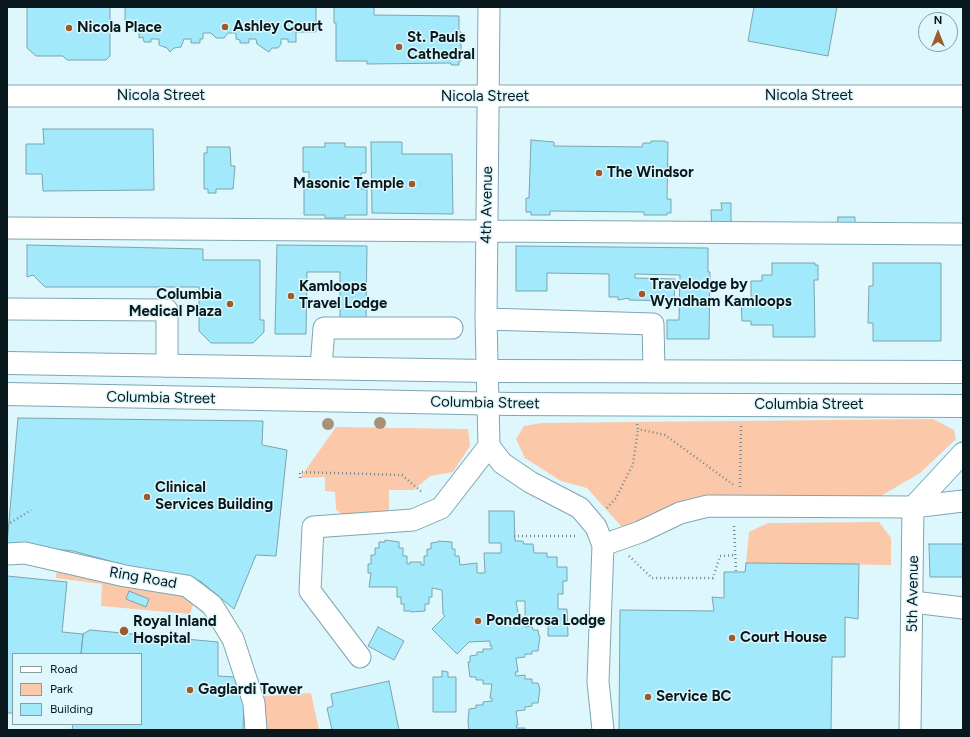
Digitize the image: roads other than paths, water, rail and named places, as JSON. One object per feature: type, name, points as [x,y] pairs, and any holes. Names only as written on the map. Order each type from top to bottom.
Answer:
[{"type":"main road","points":[[7,363],[322,367],[487,371],[963,372]]},
{"type":"main road","name":"Columbia Street","points":[[7,394],[488,403],[963,406]]},
{"type":"street","name":"4th Avenue","points":[[489,7],[486,231],[486,319],[489,446]]},
{"type":"street","name":"Nicola Street","points":[[7,96],[963,96]]},
{"type":"street","points":[[7,228],[963,234]]},
{"type":"street","points":[[7,309],[167,310],[166,366]]},
{"type":"street","points":[[486,319],[653,324],[654,371]]},
{"type":"street","points":[[322,367],[324,328],[452,328]]},
{"type":"street","points":[[360,657],[310,591],[313,527],[413,520],[441,508],[489,446],[502,463],[530,482],[580,508],[596,527],[603,546],[598,682],[603,730]]},
{"type":"street","points":[[913,507],[963,452]]},
{"type":"street","points":[[603,546],[640,532],[680,513],[708,506],[913,507],[963,501]]},
{"type":"street","name":"5th Avenue","points":[[910,730],[913,602],[913,507]]},
{"type":"street","name":"Ring Road","points":[[7,554],[25,554],[125,576],[188,586],[212,605],[233,639],[254,703],[256,730]]},
{"type":"street","points":[[913,602],[963,608]]},
{"type":"place","name":"Ashley Court","points":[[225,27]]},
{"type":"place","name":"Nicola Place","points":[[69,28]]},
{"type":"place","name":"St. Pauls Cathedral","points":[[399,47]]},
{"type":"place","name":"The Windsor","points":[[599,173]]},
{"type":"place","name":"Masonic Temple","points":[[412,184]]},
{"type":"place","name":"Travelodge by Wyndham Kamloops","points":[[642,294]]},
{"type":"place","name":"Kamloops Travel Lodge","points":[[291,296]]},
{"type":"place","name":"Columbia Medical Plaza","points":[[230,304]]},
{"type":"place","name":"Clinical Services Building","points":[[147,497]]},
{"type":"place","name":"Ponderosa Lodge","points":[[478,621]]},
{"type":"place","name":"Royal Inland Hospital","points":[[124,631]]},
{"type":"place","name":"Court House","points":[[732,638]]},
{"type":"place","name":"Gaglardi Tower","points":[[190,690]]},
{"type":"place","name":"Service BC","points":[[648,697]]}]
